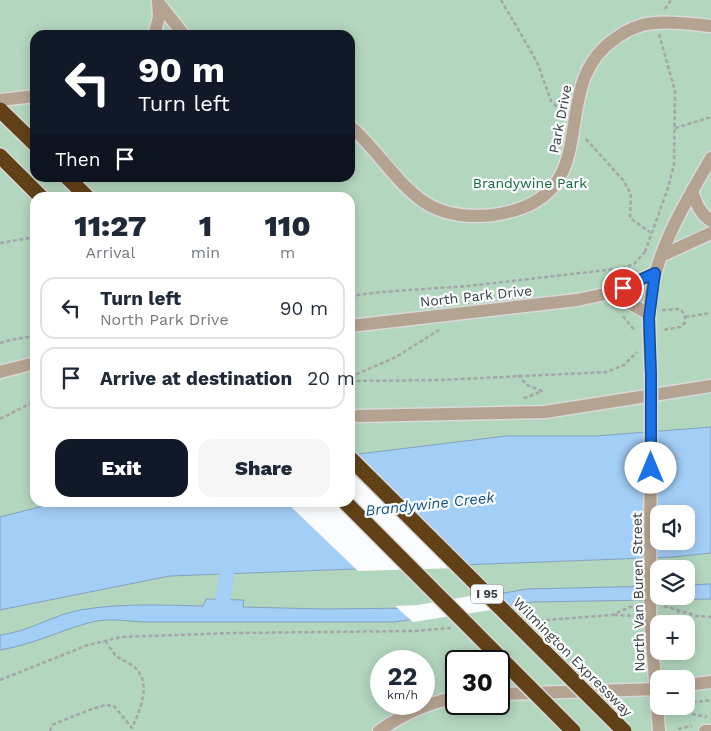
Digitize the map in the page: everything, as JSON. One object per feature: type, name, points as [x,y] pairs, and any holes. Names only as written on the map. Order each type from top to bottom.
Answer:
[{"type":"highway","points":[[0,110],[30,139]]},
{"type":"highway","points":[[0,156],[36,192]]},
{"type":"highway","points":[[72,182],[82,192]]},
{"type":"highway","name":"Wilmington Expressway","points":[[355,463],[624,731]]},
{"type":"highway","name":"I 95","points":[[350,507],[573,731]]},
{"type":"street","points":[[155,30],[159,18],[158,1]]},
{"type":"street","points":[[158,1],[180,30]]},
{"type":"street","name":"Park Drive","points":[[355,131],[373,148],[404,184],[424,202],[451,214],[483,216],[502,214],[522,208],[540,199],[560,178],[566,165],[577,103],[584,76],[602,48],[625,32],[639,26],[660,23],[711,26]]},
{"type":"street","points":[[0,100],[30,97]]},
{"type":"street","name":"North Van Buren Street","points":[[654,670],[646,613],[655,273],[678,218],[711,158]]},
{"type":"street","points":[[692,191],[696,205],[711,221]]},
{"type":"street","points":[[661,256],[711,233]]},
{"type":"street","name":"North Park Drive","points":[[355,325],[577,300],[605,294],[655,273]]},
{"type":"street","points":[[605,294],[622,298],[655,316]]},
{"type":"street","points":[[0,372],[30,364]]},
{"type":"street","points":[[358,416],[545,412],[711,386]]},
{"type":"street","points":[[695,684],[711,682]]},
{"type":"street","points":[[510,694],[650,689]]},
{"type":"street","points":[[379,731],[409,712],[445,699]]},
{"type":"street","name":"North Van Buren Street","points":[[658,715],[659,731]]},
{"type":"street","points":[[705,731],[711,730]]},
{"type":"path","points":[[501,0],[537,62],[552,101],[623,180],[631,194],[630,218],[650,232]]},
{"type":"path","points":[[355,295],[468,286],[623,268],[634,264],[644,252],[668,188],[674,164],[675,91],[659,34],[660,23]]},
{"type":"path","points":[[675,128],[711,117]]},
{"type":"path","points":[[0,242],[30,238]]},
{"type":"path","points":[[644,252],[661,256]]},
{"type":"path","points":[[655,316],[660,310],[680,309],[684,313],[685,323],[680,327],[660,330],[660,324]]},
{"type":"path","points":[[618,312],[623,315],[636,332]]},
{"type":"path","points":[[685,317],[711,313]]},
{"type":"path","points":[[355,377],[396,357],[441,328]]},
{"type":"path","points":[[0,343],[30,337]]},
{"type":"path","points":[[355,379],[441,380],[607,372],[624,365],[640,349],[640,358]]},
{"type":"path","points":[[511,412],[515,401],[542,391],[527,384],[518,375]]},
{"type":"path","points":[[0,419],[30,404]]},
{"type":"path","points":[[664,606],[697,616],[711,617]]},
{"type":"path","points":[[612,615],[630,607],[646,613]]},
{"type":"path","points":[[528,621],[646,613]]},
{"type":"path","points":[[0,680],[105,640],[121,637],[232,633],[414,631],[452,628]]},
{"type":"path","points":[[50,731],[52,725],[105,705],[114,706],[132,728],[141,705],[143,683],[137,670],[116,656],[105,640]]},
{"type":"path","points":[[695,702],[711,700]]},
{"type":"path","points":[[695,715],[711,718]]},
{"type":"green space","name":"Brandywine Park","points":[[0,0],[711,0],[711,427],[596,436],[506,436],[355,454],[355,192],[30,192],[30,507],[42,507],[0,517]]},
{"type":"green space","points":[[711,553],[711,731],[0,731],[0,610],[170,576],[673,557]]},
{"type":"water","name":"Brandywine Creek","points":[[711,427],[711,553],[673,557],[170,576],[0,610],[0,517],[39,507],[355,507],[355,454],[506,436],[596,436]]},
{"type":"water","points":[[711,584],[711,599],[695,599],[695,585]]},
{"type":"water","points":[[650,586],[650,600],[533,602],[394,622],[143,622],[104,620],[80,625],[24,645],[0,650],[0,635],[21,631],[70,612],[110,606],[203,606],[206,599],[244,600],[243,607],[323,609],[418,608],[527,589]]},
{"type":"pier","points":[[355,462],[460,568],[358,571],[291,507],[355,507]]},
{"type":"pier","points":[[488,593],[504,608],[413,622],[395,606],[418,605]]},
{"type":"waterway","points":[[221,612],[230,554]]},
{"type":"route","points":[[623,288],[655,273],[649,318],[651,468]]}]
